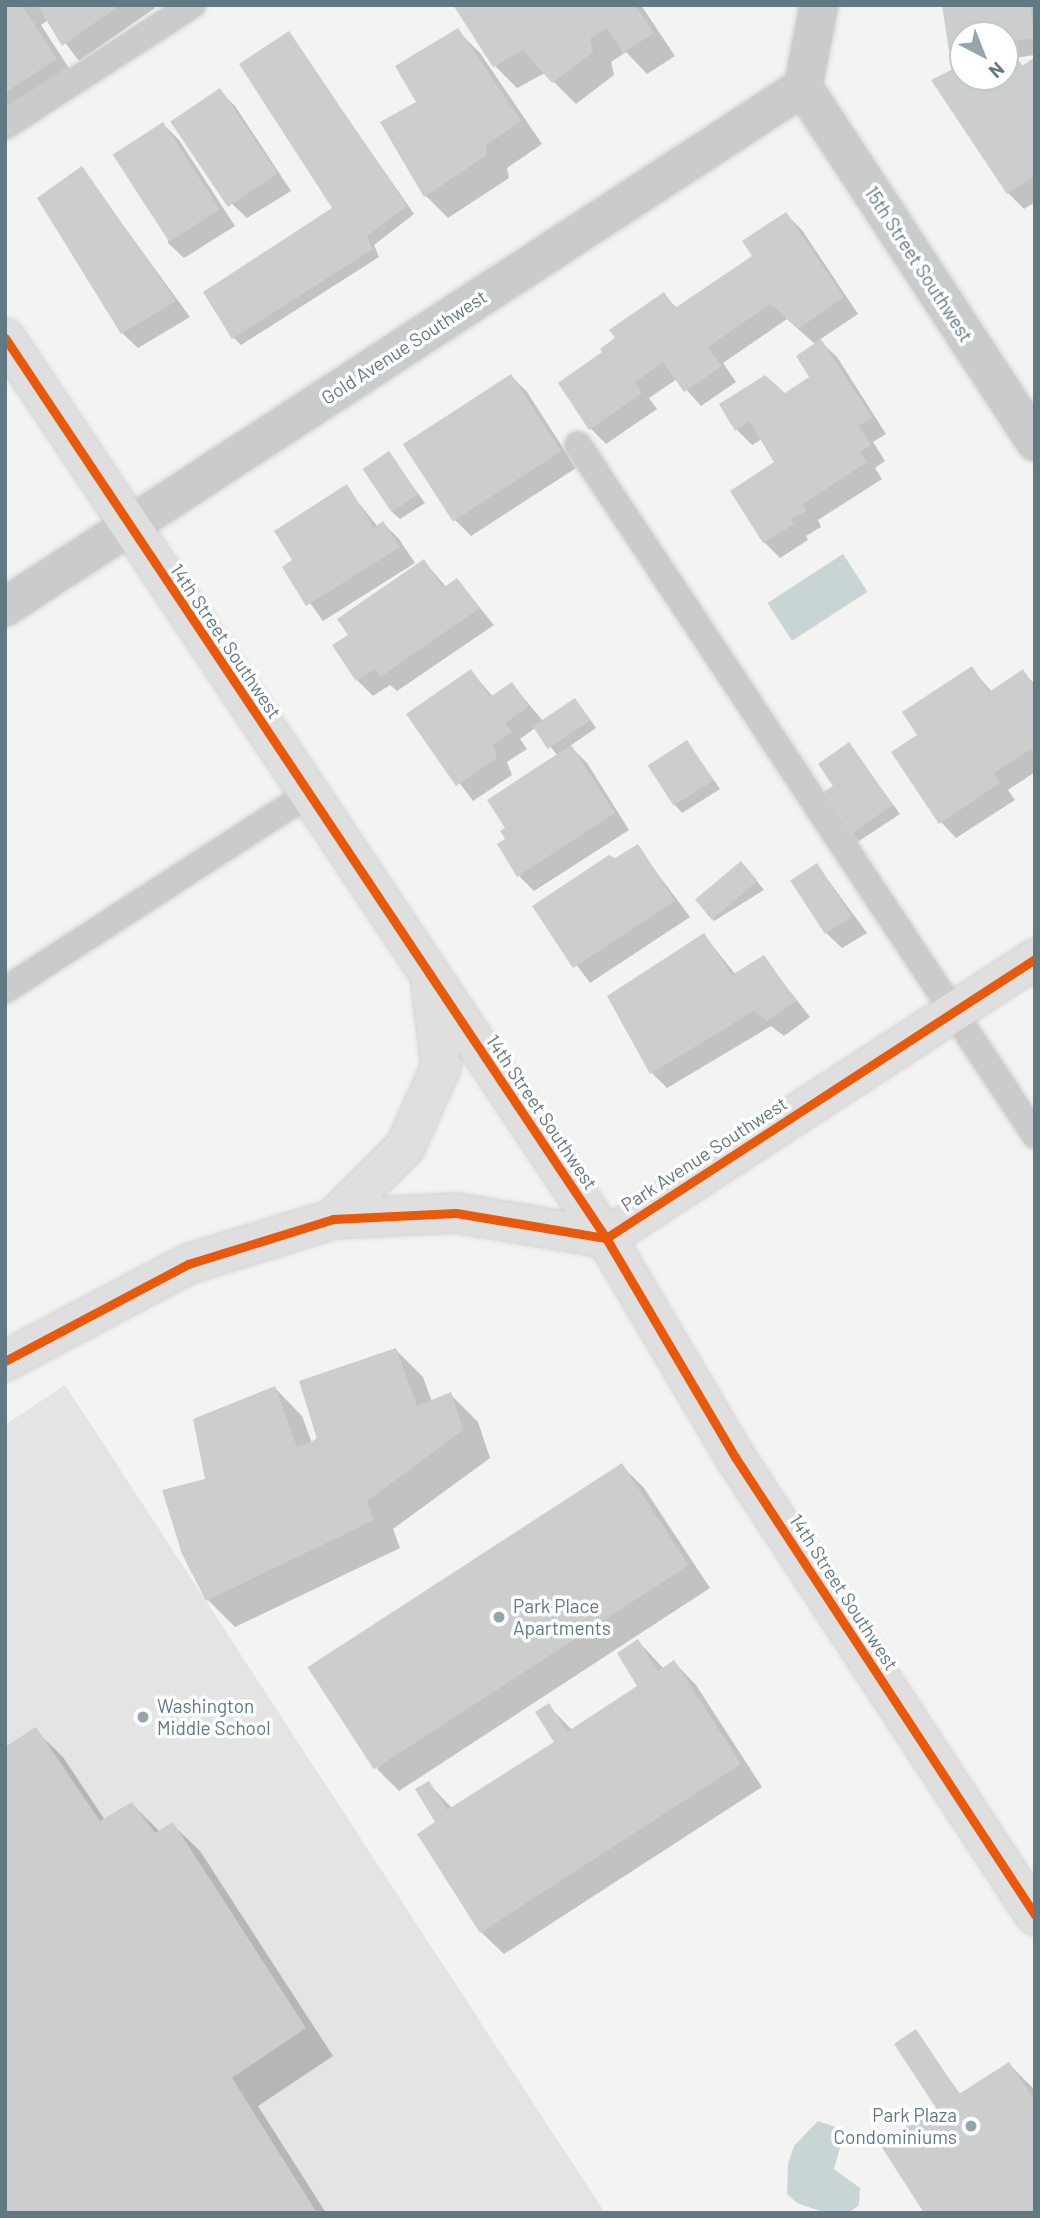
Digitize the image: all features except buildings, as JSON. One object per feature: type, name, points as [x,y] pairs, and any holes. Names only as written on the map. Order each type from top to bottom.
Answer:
[{"type":"street","points":[[803,87],[819,5]]},
{"type":"street","name":"15th Street Southwest","points":[[803,87],[1035,442]]},
{"type":"street","name":"Gold Avenue Southwest","points":[[5,607],[803,87]]},
{"type":"street","name":"14th Street Southwest","points":[[5,338],[128,527],[606,1238],[735,1457],[1035,1915]]},
{"type":"street","name":"Park Avenue Southwest","points":[[606,1238],[1035,959]]},
{"type":"street","points":[[333,1219],[405,1147],[440,1068],[431,977]]},
{"type":"street","points":[[5,1361],[188,1264],[333,1219],[456,1213],[606,1238]]},
{"type":"lane","points":[[5,126],[192,5]]},
{"type":"lane","points":[[578,444],[1035,1135]]},
{"type":"lane","points":[[5,990],[308,794]]},
{"type":"shaded area","points":[[843,554],[868,592],[792,641],[768,603]]},
{"type":"shaded area","name":"Washington Middle School","points":[[65,1385],[605,2213],[5,2213],[5,1425]]},
{"type":"shaded area","points":[[818,2121],[835,2127],[842,2140],[834,2169],[860,2188],[859,2205],[848,2213],[823,2212],[797,2203],[787,2194],[788,2164],[794,2146]]},
{"type":"cycle path","points":[[5,338],[606,1238],[735,1457],[1035,1915]]},
{"type":"cycle path","points":[[5,1361],[188,1264],[333,1219],[456,1213],[606,1238],[1035,959]]},
{"type":"place","name":"Park Place Apartments","points":[[499,1617]]},
{"type":"place","name":"Washington Middle School","points":[[143,1717]]},
{"type":"place","name":"Park Plaza Condominiums","points":[[971,2126]]}]
